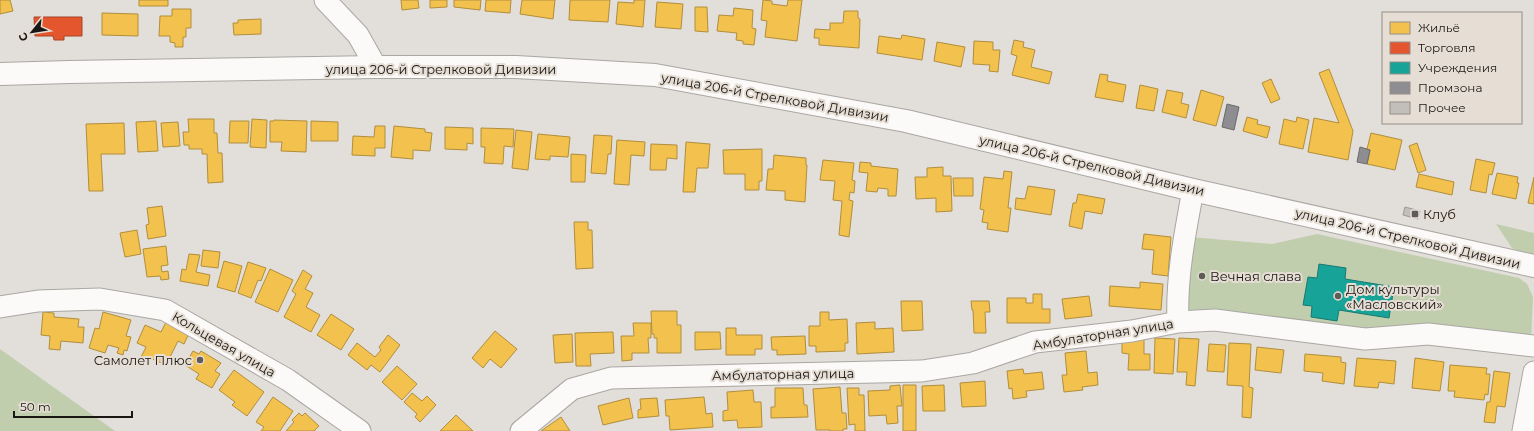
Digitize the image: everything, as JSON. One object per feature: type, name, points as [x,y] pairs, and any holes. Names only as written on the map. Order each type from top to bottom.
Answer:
[{"type":"main road","name":"улица 206-й Стрелковой Дивизии","points":[[0,74],[376,66],[516,67],[655,75],[906,121],[1193,190],[1534,266]]},
{"type":"street","points":[[325,0],[358,35],[376,66]]},
{"type":"street","points":[[1178,322],[1177,302],[1180,272],[1193,190]]},
{"type":"street","name":"Кольцевая улица","points":[[0,307],[38,301],[100,298],[165,310],[288,380],[360,431]]},
{"type":"street","name":"Амбулаторная улица","points":[[521,431],[572,389],[612,378],[922,371],[973,363],[1035,342],[1132,331],[1178,322],[1215,320],[1365,339],[1428,334],[1534,346]]},
{"type":"street","points":[[1523,431],[1534,372]]},
{"type":"green space","points":[[1496,224],[1534,233],[1534,258],[1512,248]]},
{"type":"green space","points":[[1317,234],[1519,278],[1527,284],[1533,297],[1531,341],[1367,333],[1183,316],[1190,237],[1272,244]]},
{"type":"green space","points":[[0,349],[115,431],[0,431]]},
{"type":"building: Жильё","points":[[0,0],[10,0],[13,11],[0,14]]},
{"type":"building: Жильё","points":[[139,0],[168,0],[168,6],[139,6]]},
{"type":"building: Жильё","points":[[401,0],[418,0],[419,8],[402,10]]},
{"type":"building: Жильё","points":[[430,0],[447,0],[447,7],[430,8]]},
{"type":"building: Жильё","points":[[454,0],[481,0],[480,10],[454,7]]},
{"type":"building: Жильё","points":[[486,0],[511,0],[510,13],[485,11]]},
{"type":"building: Жильё","points":[[522,0],[555,0],[553,19],[520,14]]},
{"type":"building: Жильё","points":[[570,0],[610,0],[608,22],[569,20]]},
{"type":"building: Жильё","points":[[634,0],[645,0],[643,27],[616,24],[618,2],[634,3]]},
{"type":"building: Жильё","points":[[763,0],[772,1],[772,4],[787,6],[788,0],[802,0],[797,41],[765,37],[767,21],[761,20]]},
{"type":"building: Жильё","points":[[657,2],[683,4],[681,29],[655,27]]},
{"type":"building: Жильё","points":[[695,7],[707,7],[708,32],[695,31]]},
{"type":"building: Жильё","points":[[734,8],[753,10],[752,28],[756,29],[754,45],[743,44],[743,41],[736,40],[737,33],[717,31],[719,15],[733,16]]},
{"type":"building: Жильё","points":[[172,9],[191,9],[191,28],[186,28],[186,37],[183,37],[183,47],[175,47],[175,43],[170,42],[170,36],[159,36],[160,16],[172,16]]},
{"type":"building: Жильё","points":[[844,11],[858,11],[858,18],[860,19],[859,48],[819,45],[819,38],[814,38],[815,29],[830,30],[830,23],[843,23]]},
{"type":"building: Жильё","points":[[102,13],[138,14],[138,36],[102,35]]},
{"type":"building: Жильё","points":[[261,19],[261,34],[234,35],[233,23],[238,23],[238,20]]},
{"type":"building: Жильё","points":[[902,35],[925,39],[922,60],[877,53],[879,36],[901,39]]},
{"type":"building: Жильё","points":[[1014,40],[1024,42],[1023,47],[1035,50],[1031,67],[1052,72],[1049,84],[1012,75],[1017,56],[1011,54]]},
{"type":"building: Жильё","points":[[974,41],[993,42],[993,50],[1000,50],[998,72],[989,71],[990,65],[973,64]]},
{"type":"building: Жильё","points":[[937,42],[965,47],[961,67],[934,61]]},
{"type":"building: Жильё","points":[[1329,69],[1353,131],[1348,160],[1308,152],[1314,118],[1339,123],[1319,73]]},
{"type":"building: Жильё","points":[[1100,74],[1108,75],[1107,81],[1126,85],[1123,102],[1095,97]]},
{"type":"building: Жильё","points":[[1271,79],[1280,99],[1271,103],[1262,83]]},
{"type":"building: Жильё","points":[[1140,85],[1158,89],[1154,111],[1136,108]]},
{"type":"building: Жильё","points":[[1167,90],[1183,93],[1181,103],[1189,105],[1186,118],[1162,112]]},
{"type":"building: Жильё","points":[[1201,90],[1224,97],[1216,126],[1193,120]]},
{"type":"building: Жильё","points":[[1247,117],[1258,120],[1257,124],[1270,127],[1267,138],[1243,131]]},
{"type":"building: Жильё","points":[[1297,117],[1309,120],[1303,149],[1279,144],[1284,119],[1296,122]]},
{"type":"building: Жильё","points":[[188,119],[214,119],[214,133],[217,133],[218,153],[222,153],[223,182],[208,183],[207,154],[202,154],[202,149],[189,149],[189,145],[184,145],[183,132],[189,132]]},
{"type":"building: Жильё","points":[[252,119],[267,120],[266,148],[250,147]]},
{"type":"building: Жильё","points":[[156,121],[158,151],[138,152],[136,122]]},
{"type":"building: Жильё","points":[[230,121],[249,121],[248,143],[229,143]]},
{"type":"building: Жильё","points":[[270,121],[307,121],[306,152],[281,151],[282,142],[270,142]]},
{"type":"building: Жильё","points":[[311,121],[338,122],[338,141],[311,141]]},
{"type":"building: Жильё","points":[[178,122],[180,146],[163,147],[161,123]]},
{"type":"building: Жильё","points":[[124,123],[125,154],[101,154],[103,191],[89,191],[86,124]]},
{"type":"building: Жильё","points":[[375,126],[385,126],[385,148],[375,148],[375,156],[352,155],[353,136],[374,137]]},
{"type":"building: Жильё","points":[[394,126],[425,129],[425,132],[432,133],[430,151],[413,150],[413,159],[391,157]]},
{"type":"building: Жильё","points":[[445,127],[473,128],[473,144],[467,143],[467,150],[445,149]]},
{"type":"building: Жильё","points":[[481,128],[514,129],[513,147],[504,146],[503,164],[484,163],[485,147],[481,147]]},
{"type":"building: Жильё","points":[[516,130],[532,132],[528,170],[512,168]]},
{"type":"building: Жильё","points":[[1371,133],[1402,140],[1395,170],[1367,164],[1370,150],[1367,149]]},
{"type":"building: Жильё","points":[[538,134],[570,137],[568,157],[550,156],[550,160],[535,159]]},
{"type":"building: Жильё","points":[[594,135],[612,136],[611,154],[608,154],[606,174],[591,173]]},
{"type":"building: Жильё","points":[[617,140],[645,142],[644,156],[631,155],[629,185],[614,184]]},
{"type":"building: Жильё","points":[[686,142],[710,144],[708,168],[697,168],[695,192],[683,192]]},
{"type":"building: Жильё","points":[[1417,143],[1426,170],[1418,173],[1409,146]]},
{"type":"building: Жильё","points":[[651,144],[677,145],[677,159],[667,158],[666,170],[650,170]]},
{"type":"building: Жильё","points":[[762,149],[762,181],[759,181],[759,190],[745,190],[745,174],[724,174],[723,150]]},
{"type":"building: Жильё","points":[[571,154],[586,155],[585,182],[571,182]]},
{"type":"building: Жильё","points":[[774,155],[806,158],[805,202],[785,200],[785,191],[766,190],[768,169],[773,169]]},
{"type":"building: Жильё","points":[[1476,159],[1495,163],[1492,175],[1489,174],[1486,193],[1470,190]]},
{"type":"building: Жильё","points":[[823,160],[854,163],[852,180],[855,181],[854,193],[850,192],[849,200],[853,201],[849,237],[839,235],[842,201],[833,200],[835,181],[820,180]]},
{"type":"building: Жильё","points":[[860,162],[871,163],[871,166],[898,169],[896,196],[888,196],[888,189],[878,188],[877,192],[866,191],[868,173],[859,172]]},
{"type":"building: Жильё","points":[[943,167],[943,176],[951,176],[952,211],[936,212],[936,198],[916,199],[915,177],[927,177],[927,168]]},
{"type":"building: Жильё","points":[[1004,171],[1012,172],[1008,208],[1011,208],[1008,232],[987,229],[988,223],[982,222],[984,210],[980,209],[984,177],[1003,179]]},
{"type":"building: Жильё","points":[[1497,173],[1518,177],[1517,183],[1519,183],[1516,199],[1492,194]]},
{"type":"building: Жильё","points":[[1419,174],[1454,182],[1452,195],[1416,187]]},
{"type":"building: Жильё","points":[[1534,177],[1534,204],[1528,203]]},
{"type":"building: Жильё","points":[[953,178],[973,178],[973,196],[954,196]]},
{"type":"building: Жильё","points":[[1028,186],[1055,190],[1051,215],[1015,209],[1016,198],[1025,199]]},
{"type":"building: Жильё","points":[[1078,194],[1105,199],[1102,214],[1085,211],[1082,229],[1069,226],[1073,203],[1076,203]]},
{"type":"building: Жильё","points":[[162,206],[166,236],[148,239],[146,225],[149,224],[147,208]]},
{"type":"building: Жильё","points":[[574,222],[588,222],[588,230],[592,230],[593,268],[576,269]]},
{"type":"building: Жильё","points":[[137,230],[141,254],[125,257],[120,233]]},
{"type":"building: Жильё","points":[[1144,234],[1171,237],[1168,276],[1152,274],[1154,250],[1142,249]]},
{"type":"building: Жильё","points":[[166,246],[168,265],[161,266],[162,272],[168,271],[169,279],[161,280],[160,276],[147,277],[143,249]]},
{"type":"building: Жильё","points":[[203,250],[220,252],[218,268],[201,266]]},
{"type":"building: Жильё","points":[[189,254],[200,255],[196,272],[210,275],[208,286],[180,281],[182,269],[186,270]]},
{"type":"building: Жильё","points":[[224,261],[242,266],[235,292],[217,287]]},
{"type":"building: Жильё","points":[[248,262],[266,268],[261,281],[258,280],[251,298],[238,293]]},
{"type":"building: Жильё","points":[[270,269],[293,280],[278,312],[255,302]]},
{"type":"building: Жильё","points":[[303,270],[312,276],[305,289],[313,293],[306,307],[320,315],[311,332],[284,317],[296,294],[292,291]]},
{"type":"building: Жильё","points":[[1140,282],[1163,284],[1161,310],[1109,306],[1110,286],[1140,288]]},
{"type":"building: Жильё","points":[[1033,294],[1042,294],[1042,309],[1050,309],[1050,323],[1007,323],[1007,298],[1026,298],[1026,303],[1033,303]]},
{"type":"building: Жильё","points":[[1089,296],[1092,316],[1065,319],[1062,299]]},
{"type":"building: Жильё","points":[[901,301],[922,301],[923,330],[902,331]]},
{"type":"building: Жильё","points":[[971,301],[989,301],[990,312],[985,312],[986,333],[974,333]]},
{"type":"building: Жильё","points":[[651,311],[677,311],[677,325],[681,325],[681,353],[657,353],[657,338],[654,338],[654,334],[652,334]]},
{"type":"building: Жильё","points":[[43,312],[54,313],[54,317],[79,319],[78,327],[84,327],[83,343],[61,341],[60,350],[49,349],[50,336],[41,335]]},
{"type":"building: Жильё","points":[[103,312],[131,320],[126,336],[131,337],[127,351],[124,350],[123,355],[117,353],[119,348],[108,345],[105,353],[89,348],[95,328],[99,329]]},
{"type":"building: Жильё","points":[[820,312],[829,312],[829,320],[847,319],[848,343],[845,343],[845,351],[816,352],[816,346],[809,346],[809,326],[820,326]]},
{"type":"building: Жильё","points":[[331,314],[354,329],[341,350],[317,335]]},
{"type":"building: Жильё","points":[[167,320],[190,331],[184,344],[178,341],[166,365],[150,358],[149,361],[141,357],[146,347],[137,343],[145,325],[161,332]]},
{"type":"building: Жильё","points":[[875,322],[875,329],[893,328],[894,352],[857,354],[856,323]]},
{"type":"building: Жильё","points":[[633,323],[651,323],[651,338],[648,338],[649,353],[632,353],[632,360],[622,361],[621,336],[634,336]]},
{"type":"building: Жильё","points":[[726,328],[736,328],[736,335],[762,335],[762,349],[755,349],[755,355],[726,355]]},
{"type":"building: Жильё","points":[[495,331],[517,349],[501,368],[490,359],[483,368],[472,358]]},
{"type":"building: Жильё","points":[[613,332],[614,353],[590,354],[591,366],[576,366],[575,333]]},
{"type":"building: Жильё","points":[[695,332],[720,332],[721,349],[695,350]]},
{"type":"building: Жильё","points":[[572,334],[573,362],[555,363],[553,335]]},
{"type":"building: Жильё","points":[[388,335],[400,345],[380,372],[371,365],[367,370],[348,355],[357,343],[375,357],[381,350],[379,347]]},
{"type":"building: Жильё","points":[[805,336],[806,354],[777,355],[777,350],[772,350],[771,337]]},
{"type":"building: Жильё","points":[[1122,337],[1144,337],[1144,354],[1150,354],[1150,370],[1128,370],[1129,354],[1122,353]]},
{"type":"building: Жильё","points":[[1155,338],[1175,339],[1173,374],[1154,373]]},
{"type":"building: Жильё","points":[[1179,338],[1199,339],[1195,386],[1186,385],[1187,372],[1177,372]]},
{"type":"building: Жильё","points":[[1229,343],[1251,344],[1249,387],[1253,388],[1251,418],[1242,417],[1243,386],[1227,385]]},
{"type":"building: Жильё","points":[[1209,344],[1226,345],[1224,372],[1207,371]]},
{"type":"building: Жильё","points":[[1257,347],[1284,350],[1281,373],[1255,370]]},
{"type":"building: Жильё","points":[[193,351],[199,354],[201,351],[221,363],[215,371],[220,374],[212,388],[196,379],[199,374],[185,365]]},
{"type":"building: Жильё","points":[[1086,351],[1088,373],[1097,372],[1098,385],[1082,387],[1083,390],[1064,392],[1062,375],[1067,375],[1065,353]]},
{"type":"building: Жильё","points":[[1305,354],[1341,357],[1341,362],[1346,363],[1344,384],[1322,381],[1323,373],[1304,371]]},
{"type":"building: Жильё","points":[[1357,358],[1396,361],[1394,384],[1379,382],[1378,388],[1354,386]]},
{"type":"building: Жильё","points":[[1415,358],[1444,362],[1440,391],[1412,388]]},
{"type":"building: Жильё","points":[[1450,365],[1487,368],[1486,374],[1490,374],[1488,395],[1485,394],[1484,400],[1454,397],[1455,391],[1448,391]]},
{"type":"building: Жильё","points":[[397,366],[417,384],[402,400],[382,382]]},
{"type":"building: Жильё","points":[[1023,369],[1024,374],[1042,372],[1044,389],[1026,391],[1027,397],[1013,399],[1012,388],[1009,389],[1007,371]]},
{"type":"building: Жильё","points":[[234,370],[264,392],[247,416],[232,405],[235,402],[219,390]]},
{"type":"building: Жильё","points":[[1494,371],[1510,373],[1505,407],[1497,406],[1495,423],[1484,422],[1487,402],[1490,402]]},
{"type":"building: Жильё","points":[[985,381],[986,406],[962,407],[960,383]]},
{"type":"building: Жильё","points":[[900,385],[902,406],[897,406],[898,423],[887,424],[886,415],[869,416],[868,391],[890,390],[890,386]]},
{"type":"building: Жильё","points":[[903,385],[916,385],[916,431],[903,431]]},
{"type":"building: Жильё","points":[[944,385],[945,411],[923,411],[922,386]]},
{"type":"building: Жильё","points":[[840,387],[842,413],[846,413],[847,429],[843,429],[843,431],[816,430],[813,389]]},
{"type":"building: Жильё","points":[[775,388],[803,388],[804,405],[807,405],[808,417],[771,418],[771,407],[775,407]]},
{"type":"building: Жильё","points":[[847,388],[859,388],[859,395],[864,395],[865,431],[855,431],[855,424],[849,425]]},
{"type":"building: Жильё","points":[[753,390],[754,402],[761,402],[762,427],[738,428],[737,420],[723,421],[723,411],[728,410],[727,392]]},
{"type":"building: Жильё","points":[[412,393],[422,401],[427,396],[436,405],[420,422],[415,417],[417,414],[404,402]]},
{"type":"building: Жильё","points":[[273,397],[293,411],[280,431],[261,431],[264,427],[256,422]]},
{"type":"building: Жильё","points":[[704,397],[706,414],[712,413],[713,427],[670,430],[669,416],[666,416],[665,400]]},
{"type":"building: Жильё","points":[[629,398],[633,418],[603,425],[598,406]]},
{"type":"building: Жильё","points":[[657,398],[659,416],[638,418],[638,410],[641,409],[640,399]]},
{"type":"building: Жильё","points":[[299,413],[302,416],[305,413],[319,426],[314,431],[286,431],[294,422],[292,420]]},
{"type":"building: Жильё","points":[[456,415],[473,431],[440,431]]},
{"type":"building: Жильё","points":[[561,417],[570,431],[541,431]]},
{"type":"building: Торговля","points":[[34,17],[82,17],[82,36],[64,36],[64,40],[54,40],[53,36],[35,36]]},
{"type":"building: Учреждения","points":[[1319,264],[1346,268],[1345,279],[1394,287],[1389,318],[1339,310],[1337,321],[1311,317],[1312,306],[1303,305],[1308,277],[1317,278]]},
{"type":"building: Промзона","points":[[1227,104],[1239,107],[1234,130],[1222,127]]},
{"type":"building: Промзона","points":[[1360,147],[1370,150],[1367,164],[1357,162]]},
{"type":"building: Прочее","points":[[1405,207],[1420,211],[1418,219],[1403,215]]},
{"type":"place","name":"Клуб","points":[[1415,214]]},
{"type":"place","name":"Вечная слава","points":[[1202,276]]},
{"type":"place","name":"Дом культуры «Масловский»","points":[[1338,296]]},
{"type":"place","name":"Самолет Плюс","points":[[200,360]]}]
